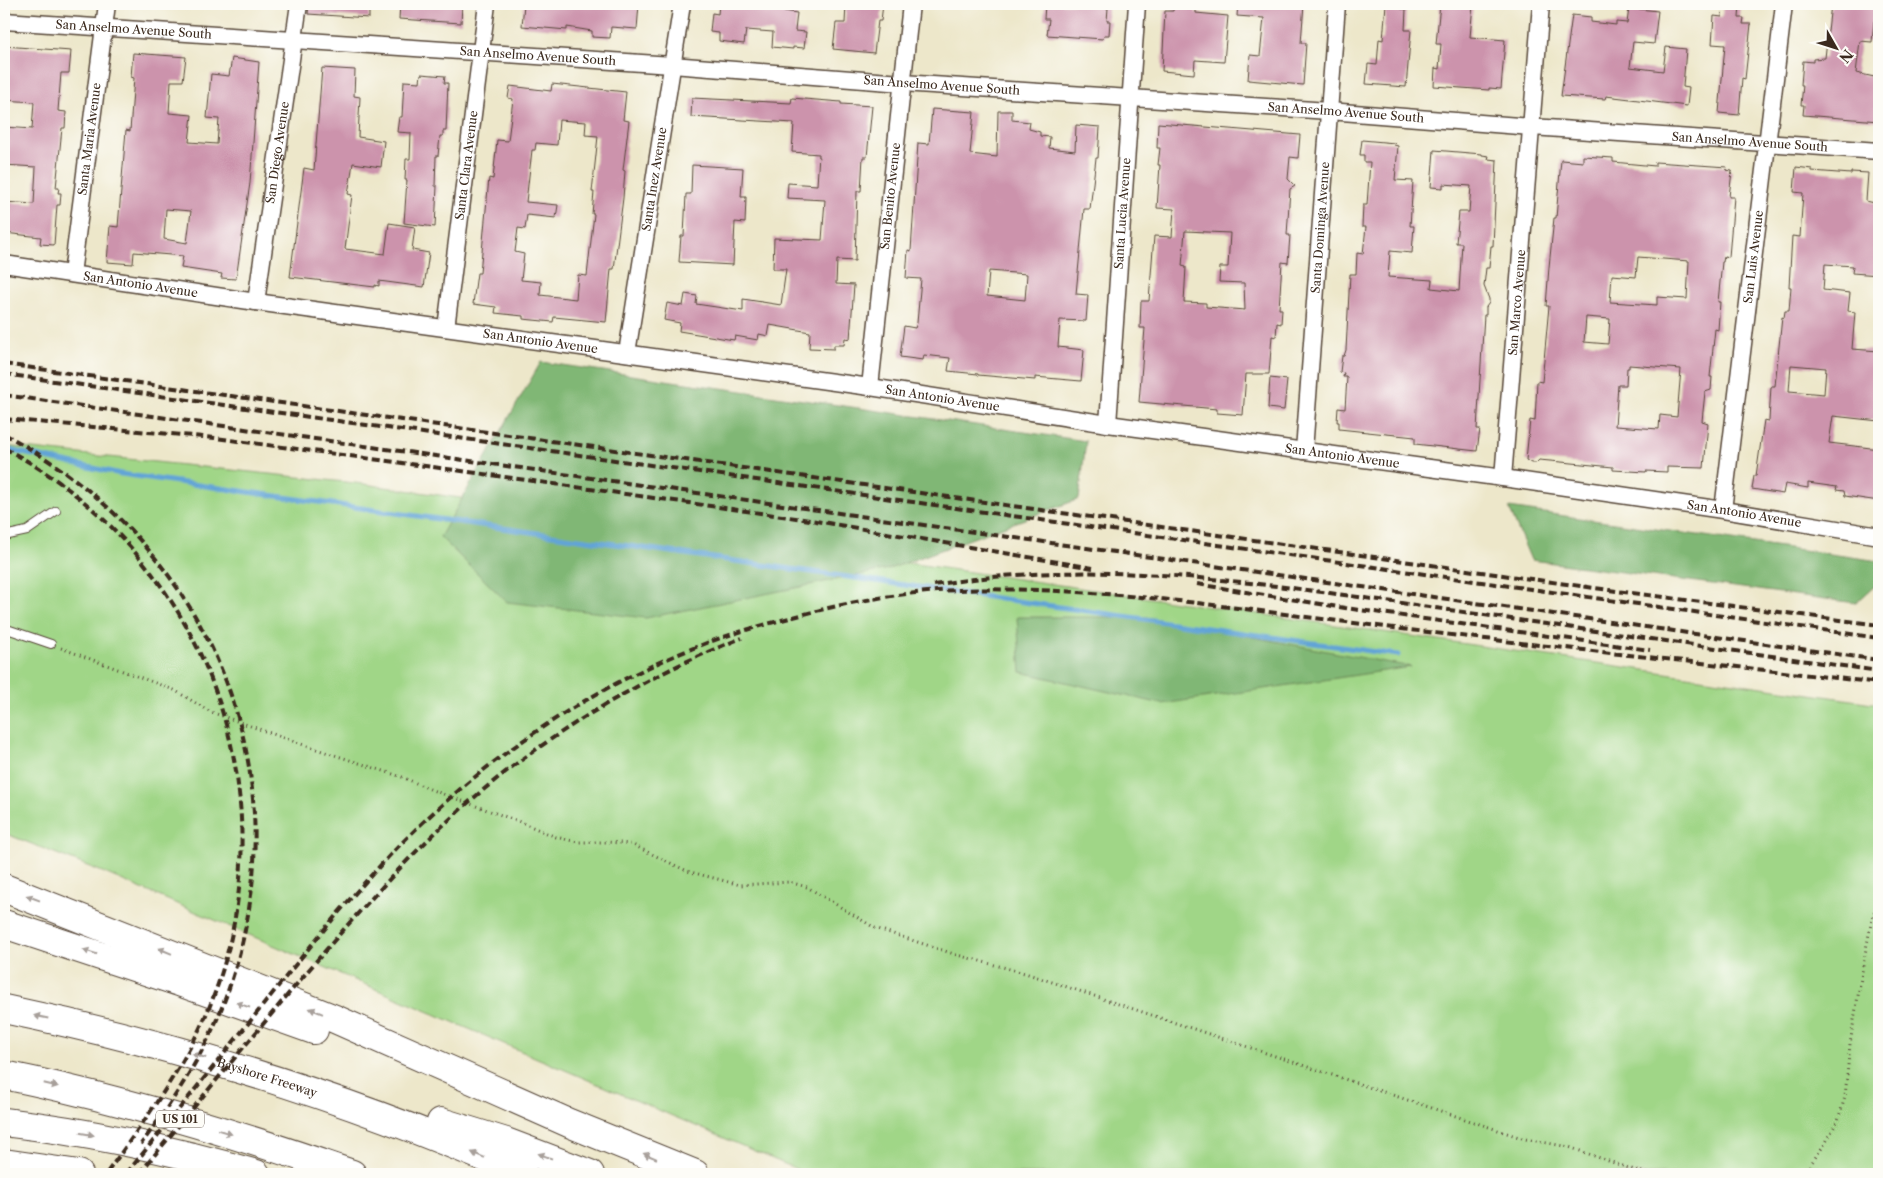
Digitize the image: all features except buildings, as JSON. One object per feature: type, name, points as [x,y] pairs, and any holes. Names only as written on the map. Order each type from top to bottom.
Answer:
[{"type":"highway","points":[[4,888],[335,1019],[569,1122],[695,1174]]},
{"type":"highway","points":[[4,924],[235,1002],[569,1122]]},
{"type":"highway","name":"Bayshore Freeway","points":[[4,1009],[113,1033],[181,1051],[312,1091],[416,1129],[523,1174]]},
{"type":"highway","name":"US 101","points":[[4,1075],[158,1112],[352,1174]]},
{"type":"highway","points":[[312,1091],[386,1107],[450,1124],[506,1142],[590,1174]]},
{"type":"highway","points":[[4,1122],[118,1140],[256,1174]]},
{"type":"highway","points":[[4,1163],[79,1174]]},
{"type":"street","name":"Santa Maria Avenue","points":[[72,274],[107,4]]},
{"type":"street","name":"San Diego Avenue","points":[[256,302],[299,4]]},
{"type":"street","name":"Santa Clara Avenue","points":[[446,328],[487,4]]},
{"type":"street","name":"Santa Inez Avenue","points":[[627,353],[682,4]]},
{"type":"street","name":"San Benito Avenue","points":[[870,387],[911,4]]},
{"type":"street","name":"Santa Lucia Avenue","points":[[1108,424],[1136,4]]},
{"type":"street","name":"Santa Dominga Avenue","points":[[1304,451],[1337,4]]},
{"type":"street","name":"San Marco Avenue","points":[[1503,478],[1541,4]]},
{"type":"street","name":"San Luis Avenue","points":[[1724,510],[1784,4]]},
{"type":"street","name":"San Anselmo Avenue South","points":[[4,21],[672,65],[1130,99],[1329,111],[1532,128],[1879,150]]},
{"type":"street","name":"San Antonio Avenue","points":[[4,264],[256,302],[870,387],[1108,424],[1724,510],[1879,536]]},
{"type":"lane","points":[[4,536],[27,531],[56,511]]},
{"type":"lane","points":[[4,628],[51,644]]},
{"type":"path","points":[[51,644],[72,654],[174,690],[211,712],[402,777],[556,837],[577,842],[631,844],[688,871],[740,885],[789,882],[806,887],[875,928],[957,955],[1025,973],[1525,1139],[1569,1147],[1637,1171],[1652,1174]]},
{"type":"path","points":[[1804,1174],[1826,1142],[1838,1120],[1845,1097],[1850,1044],[1864,954],[1879,898]]},
{"type":"green space","points":[[541,362],[1086,441],[1079,499],[889,569],[646,618],[507,602],[440,537]]},
{"type":"green space","points":[[4,446],[364,484],[1879,704],[1879,1174],[808,1174],[100,871],[4,833]]},
{"type":"green space","points":[[1509,508],[1879,561],[1879,582],[1856,603],[1531,560]]},
{"type":"green space","points":[[1017,617],[1147,617],[1411,667],[1162,704],[1021,672]]},
{"type":"waterway","points":[[4,449],[121,474],[1398,655]]},
{"type":"railway","points":[[4,364],[1609,590],[1879,625]]},
{"type":"railway","points":[[4,374],[1879,638]]},
{"type":"railway","points":[[4,395],[1879,660]]},
{"type":"railway","points":[[4,419],[215,438],[455,470],[810,520],[1093,568]]},
{"type":"railway","points":[[4,434],[75,480],[135,535],[184,599],[221,669],[245,745],[254,824],[249,905],[229,988],[202,1050],[180,1089],[141,1144]]},
{"type":"railway","points":[[4,448],[72,492],[129,546],[175,608],[210,677],[232,750],[241,827],[237,906],[218,984],[196,1035],[169,1083],[106,1174]]},
{"type":"railway","points":[[934,585],[996,577],[1058,573],[1182,576],[1306,590],[1879,671]]},
{"type":"railway","points":[[1197,584],[1345,608],[1650,650]]},
{"type":"railway","points":[[126,1174],[309,948],[356,893],[405,840],[458,791],[521,742],[588,699],[659,662],[758,626],[839,605],[918,593],[958,590],[1067,591],[1177,601],[1455,635],[1879,683]]},
{"type":"railway","points":[[139,1174],[264,1022],[356,916],[406,862],[459,811],[516,764],[596,710],[653,678],[742,638]]}]
